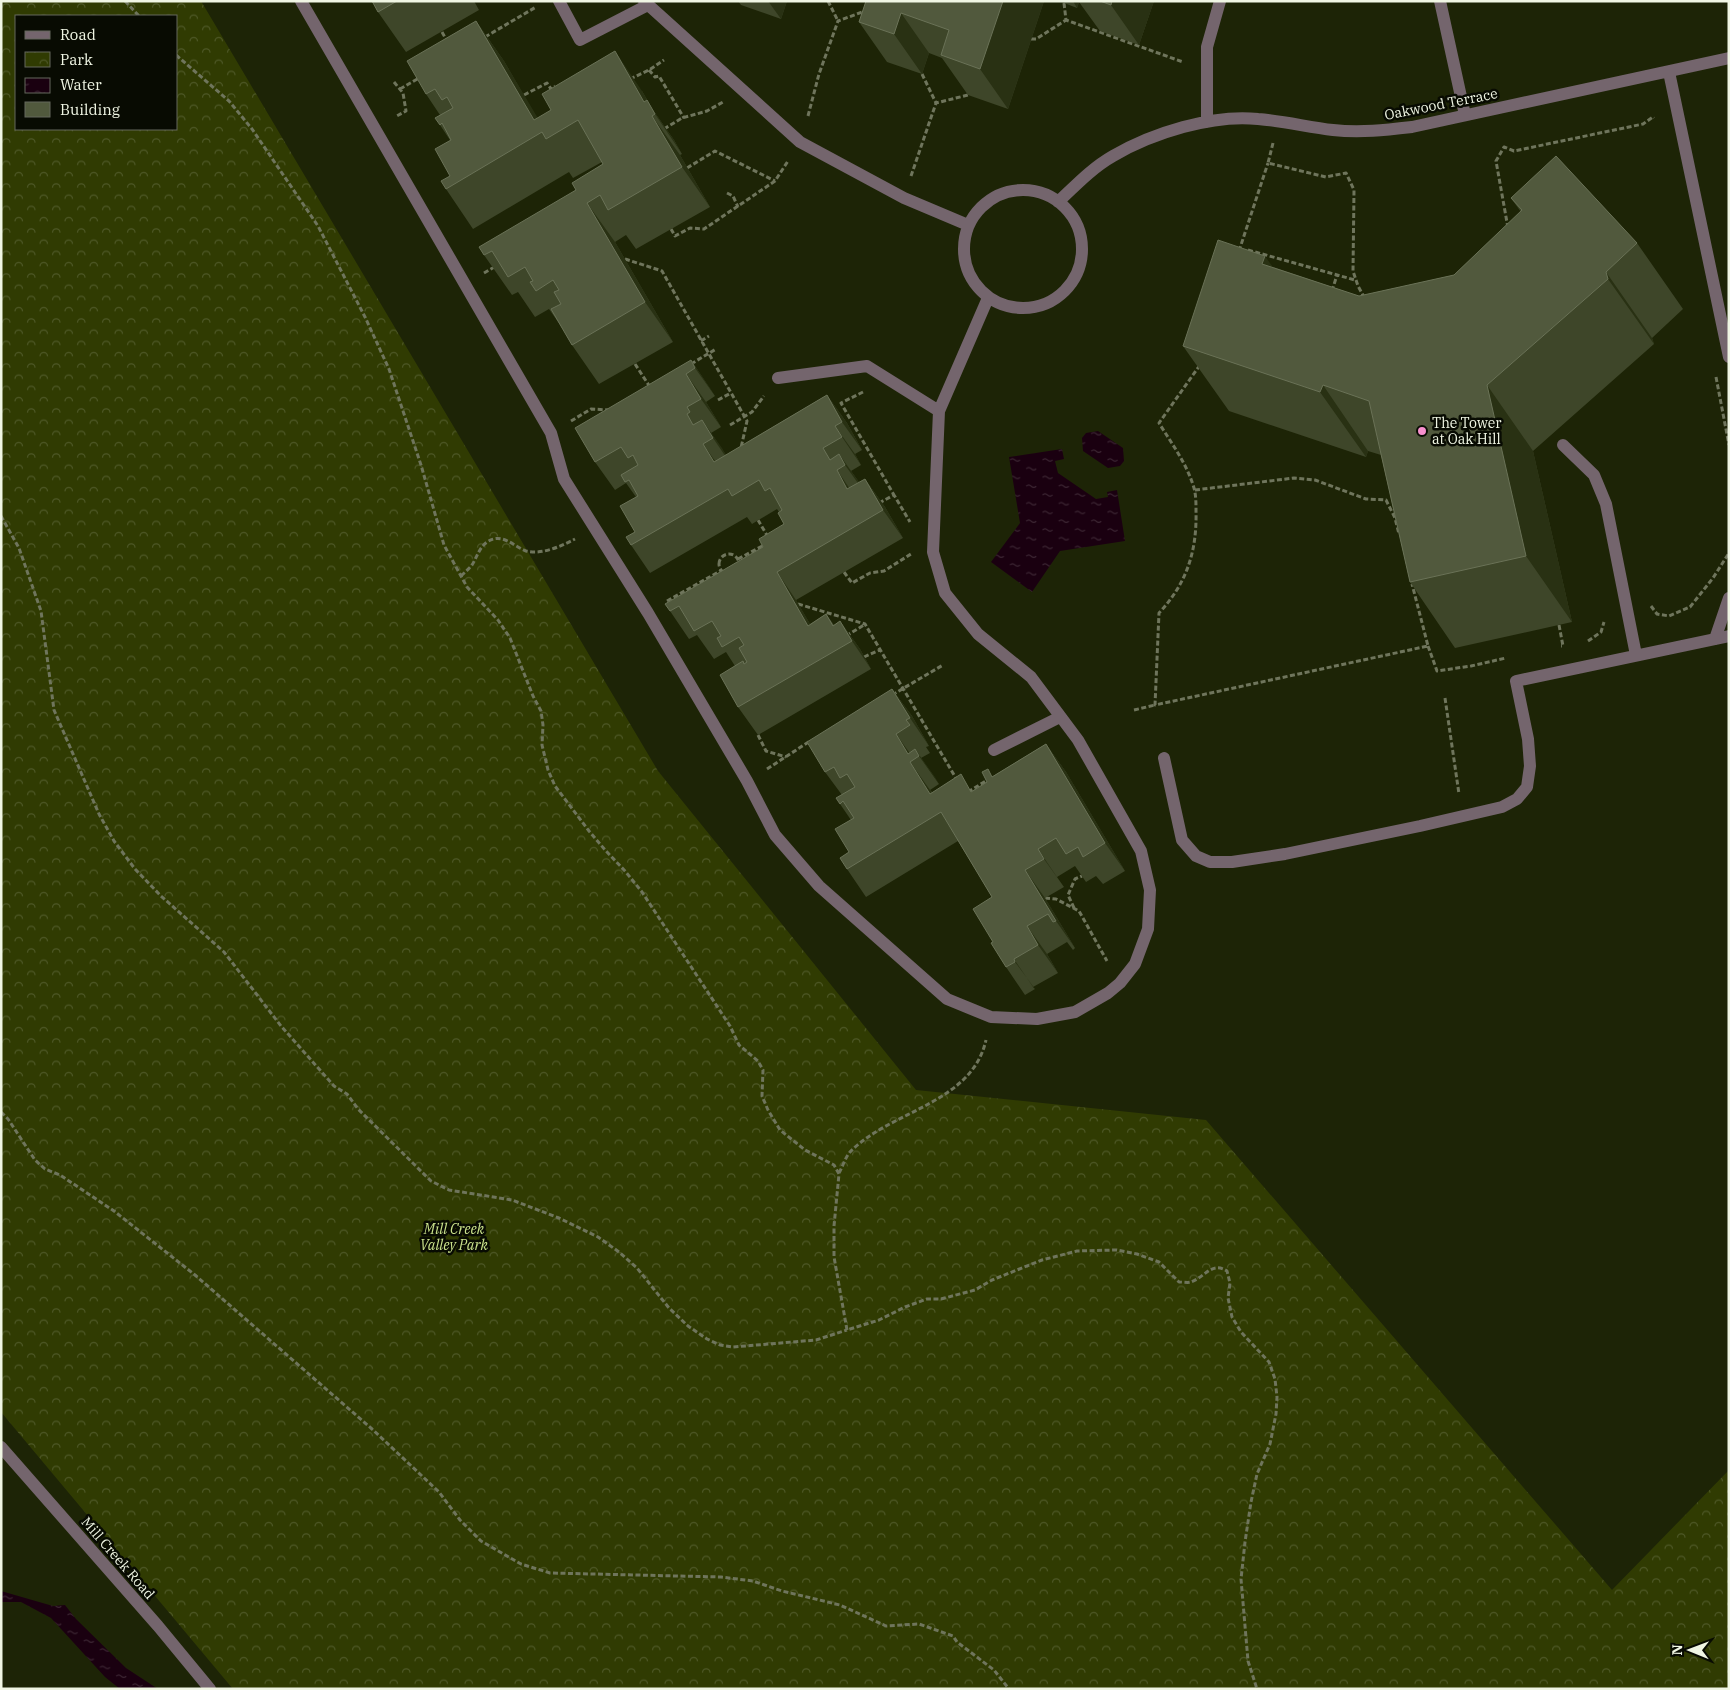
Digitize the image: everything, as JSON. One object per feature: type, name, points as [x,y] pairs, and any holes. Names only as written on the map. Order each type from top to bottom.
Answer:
[{"type":"street","points":[[301,1],[551,433],[564,479],[648,613],[746,780],[775,834],[819,886],[947,999],[991,1016],[1037,1019],[1075,1012],[1108,993],[1120,983],[1135,964],[1148,929],[1150,890],[1140,852],[1078,740],[1031,677],[978,634],[945,593],[933,552],[928,544],[939,411],[988,298]]},
{"type":"street","points":[[559,1],[580,40],[646,3],[800,142],[904,198],[968,225]]},
{"type":"street","points":[[1207,122],[1207,47],[1220,1]]},
{"type":"street","points":[[1440,1],[1465,115]]},
{"type":"street","name":"Oakwood Terrace","points":[[1058,202],[1086,174],[1114,156],[1143,141],[1173,130],[1207,122],[1256,118],[1335,130],[1377,131],[1412,126],[1729,58]]},
{"type":"street","points":[[1669,72],[1729,357]]},
{"type":"street","points":[[1021,190],[1047,195],[1058,202],[1070,212],[1082,240],[1082,256],[1071,284],[1060,296],[1047,304],[1033,308],[1017,309],[1002,306],[988,298],[978,289],[971,278],[963,252],[964,238],[968,225],[975,213],[995,196],[1021,190]]},
{"type":"street","points":[[778,378],[867,366],[939,411]]},
{"type":"street","points":[[1563,445],[1594,475],[1606,504],[1636,655]]},
{"type":"street","points":[[1715,639],[1729,598]]},
{"type":"street","points":[[1164,758],[1182,840],[1196,856],[1210,862],[1232,862],[1285,854],[1420,826],[1502,807],[1517,799],[1527,787],[1530,766],[1528,739],[1516,681],[1729,636]]},
{"type":"street","points":[[994,750],[1060,717]]},
{"type":"street","name":"Mill Creek Road","points":[[2,1450],[158,1626],[210,1689]]},
{"type":"path","points":[[125,1],[138,15]]},
{"type":"path","points":[[828,1],[838,21]]},
{"type":"path","points":[[1064,3],[1066,20]]},
{"type":"path","points":[[479,41],[539,5]]},
{"type":"path","points":[[1066,20],[1207,70]]},
{"type":"path","points":[[1031,39],[1036,40],[1066,20]]},
{"type":"path","points":[[442,32],[451,48]]},
{"type":"path","points":[[178,57],[230,101],[252,129],[318,226],[366,317],[389,369],[421,465],[444,545],[467,587],[498,620],[510,638],[533,696],[541,711],[542,744],[548,770],[555,786],[606,850],[626,871],[730,1026],[739,1045],[758,1061],[763,1070],[762,1096],[780,1130],[805,1150],[834,1165],[839,1174]]},
{"type":"path","points":[[626,81],[664,60]]},
{"type":"path","points":[[649,70],[655,77],[658,76],[684,118]]},
{"type":"path","points":[[904,198],[936,103],[922,74]]},
{"type":"path","points":[[400,89],[420,77]]},
{"type":"path","points":[[374,127],[406,111],[403,93],[394,82]]},
{"type":"path","points":[[524,96],[547,83],[555,95]]},
{"type":"path","points":[[551,89],[560,84]]},
{"type":"path","points":[[664,129],[684,118],[707,111],[744,92]]},
{"type":"path","points":[[936,103],[968,95]]},
{"type":"path","points":[[1508,232],[1496,161],[1504,147],[1514,151],[1643,124],[1653,117],[1657,123]]},
{"type":"path","points":[[1238,256],[1268,163],[1278,121]]},
{"type":"path","points":[[687,168],[715,151],[775,181]]},
{"type":"path","points":[[1268,163],[1326,177],[1346,173],[1354,190],[1353,271],[1368,303]]},
{"type":"path","points":[[727,192],[733,196],[738,207]]},
{"type":"path","points":[[1240,248],[1356,280]]},
{"type":"path","points":[[465,284],[498,265],[498,258]]},
{"type":"path","points":[[625,259],[662,271],[745,416],[747,421],[740,450]]},
{"type":"path","points":[[1330,300],[1337,275]]},
{"type":"path","points":[[701,341],[709,336]]},
{"type":"path","points":[[685,367],[716,350]]},
{"type":"path","points":[[1155,705],[1160,613],[1171,601],[1182,583],[1192,557],[1196,521],[1195,490],[1186,467],[1159,423],[1205,358]]},
{"type":"path","points":[[635,364],[652,387],[644,391]]},
{"type":"path","points":[[1715,373],[1729,445]]},
{"type":"path","points":[[730,425],[752,412],[778,378]]},
{"type":"path","points":[[833,408],[888,379]]},
{"type":"path","points":[[718,400],[731,393]]},
{"type":"path","points":[[841,404],[894,494],[928,544],[918,545],[914,552],[884,572],[870,573],[852,583],[844,572]]},
{"type":"path","points":[[551,433],[591,409],[608,410],[614,407]]},
{"type":"path","points":[[604,418],[608,410]]},
{"type":"path","points":[[1195,490],[1294,478],[1315,480],[1366,498],[1386,500],[1395,518],[1399,536]]},
{"type":"path","points":[[872,508],[894,494]]},
{"type":"path","points":[[1,516],[19,548],[41,611],[54,710],[99,814],[114,841],[161,896],[224,952],[281,1026],[334,1086],[347,1094],[358,1109],[431,1181],[450,1190],[512,1200],[559,1218],[598,1237],[637,1268],[669,1308],[688,1326],[707,1339],[720,1345],[733,1347],[816,1340],[879,1320],[927,1299],[941,1299],[975,1290],[992,1280],[1042,1260],[1076,1251],[1116,1250],[1137,1254],[1159,1262],[1179,1282],[1190,1282],[1213,1267],[1222,1267],[1228,1271],[1230,1283],[1228,1298],[1232,1317],[1241,1332],[1269,1362],[1275,1379],[1277,1397],[1276,1414],[1270,1444],[1257,1474],[1251,1502],[1241,1579],[1248,1661],[1257,1689]]},
{"type":"path","points":[[738,559],[770,542],[758,520]]},
{"type":"path","points":[[461,576],[472,564],[480,548],[489,541],[503,539],[526,550],[541,552],[559,547],[595,528]]},
{"type":"path","points":[[1648,601],[1657,614],[1669,616],[1690,607],[1713,578],[1729,553]]},
{"type":"path","points":[[731,554],[738,559],[739,564],[735,572],[729,574],[722,570],[720,560],[725,556],[731,554]]},
{"type":"path","points":[[648,613],[722,570]]},
{"type":"path","points":[[1411,582],[1428,646],[1437,671],[1508,658]]},
{"type":"path","points":[[798,604],[865,624],[960,786]]},
{"type":"path","points":[[1585,642],[1601,632],[1606,616]]},
{"type":"path","points":[[841,639],[865,624]]},
{"type":"path","points":[[1559,624],[1563,646]]},
{"type":"path","points":[[1554,648],[1570,644]]},
{"type":"path","points":[[1134,710],[1428,646]]},
{"type":"path","points":[[864,657],[880,650]]},
{"type":"path","points":[[886,698],[943,665]]},
{"type":"path","points":[[1445,698],[1459,794],[1450,796]]},
{"type":"path","points":[[758,735],[766,751],[786,757]]},
{"type":"path","points":[[746,780],[811,741]]},
{"type":"path","points":[[965,794],[994,776]]},
{"type":"path","points":[[987,780],[996,783]]},
{"type":"path","points":[[1074,908],[1068,895],[1075,878],[1082,876]]},
{"type":"path","points":[[1045,898],[1056,899],[1079,911],[1120,983]]},
{"type":"path","points":[[847,1330],[834,1257],[834,1226],[839,1174],[851,1151],[865,1140],[880,1129],[928,1104],[968,1076],[983,1054],[991,1016]]},
{"type":"path","points":[[1,1112],[8,1119],[35,1160],[45,1169],[60,1175],[114,1211],[195,1275],[372,1429],[439,1492],[460,1520],[481,1540],[513,1560],[550,1572],[712,1576],[753,1581],[782,1591],[840,1605],[886,1626],[919,1624],[953,1636],[957,1642],[994,1670],[1009,1689]]},
{"type":"green space","name":"Mill Creek Valley Park","points":[[1,1],[201,1],[658,771],[916,1090],[1206,1120],[1612,1590],[1729,1470],[1729,1689],[233,1689],[1,1412]]},
{"type":"water","points":[[1098,431],[1123,448],[1124,461],[1120,466],[1108,468],[1083,451],[1082,438],[1086,433]]},
{"type":"water","points":[[1062,449],[1064,459],[1055,461],[1058,473],[1096,499],[1108,497],[1107,492],[1117,490],[1125,541],[1060,551],[1032,592],[991,562],[1020,523],[1009,457]]},
{"type":"water","points":[[1,1591],[53,1606],[65,1605],[76,1619],[126,1668],[158,1689],[120,1689],[105,1677],[51,1618],[21,1602],[1,1602]]},
{"type":"building","points":[[372,1],[397,1],[378,12]]},
{"type":"building","points":[[866,1],[1003,1],[980,69],[941,55],[949,30],[901,13],[894,34],[859,22]]},
{"type":"building","points":[[1100,1],[1112,1],[1111,5]]},
{"type":"building","points":[[476,21],[534,120],[551,110],[542,94],[615,51],[644,102],[647,100],[655,114],[652,116],[682,167],[608,210],[600,195],[587,203],[645,302],[572,345],[551,309],[561,304],[554,292],[559,290],[553,280],[536,291],[530,282],[533,281],[525,267],[508,277],[492,251],[484,255],[479,247],[576,190],[572,183],[603,164],[578,120],[546,139],[542,132],[446,189],[441,181],[450,176],[435,149],[451,140],[442,123],[440,125],[435,118],[453,108],[447,97],[442,100],[435,89],[426,94],[407,61]]},
{"type":"building","points":[[1556,156],[1637,243],[1606,272],[1608,279],[1487,385],[1526,556],[1410,582],[1369,401],[1323,385],[1320,392],[1183,346],[1218,240],[1265,256],[1262,264],[1359,296],[1454,275],[1522,210],[1511,198]]},
{"type":"building","points":[[691,360],[695,368],[686,374],[701,399],[687,407],[690,412],[687,414],[693,425],[702,420],[713,438],[703,444],[714,462],[827,395],[842,422],[835,426],[842,437],[823,448],[830,460],[839,454],[845,465],[837,470],[847,489],[865,479],[883,510],[777,572],[808,626],[826,614],[833,626],[840,621],[852,641],[738,707],[720,675],[743,661],[744,664],[747,662],[739,648],[744,645],[739,637],[722,647],[717,638],[721,636],[712,621],[694,631],[679,606],[670,611],[665,604],[763,547],[759,539],[784,524],[778,513],[782,510],[770,488],[765,491],[759,480],[732,496],[728,489],[631,545],[626,537],[635,532],[620,506],[638,496],[629,480],[625,482],[621,475],[638,465],[633,455],[628,458],[621,447],[595,462],[575,428]]},
{"type":"building","points":[[892,689],[910,718],[906,720],[910,725],[896,734],[908,754],[915,749],[919,756],[910,762],[930,794],[961,774],[971,792],[987,782],[982,772],[988,769],[992,777],[1046,744],[1105,843],[1083,857],[1078,847],[1066,854],[1056,838],[1038,849],[1044,859],[1025,870],[1056,921],[1053,922],[1048,914],[1027,926],[1038,945],[1014,959],[1015,962],[1006,967],[973,909],[992,897],[941,812],[847,869],[840,858],[849,852],[835,829],[854,818],[843,801],[840,804],[836,798],[855,787],[847,774],[840,778],[834,767],[825,772],[807,742]]},
{"type":"place","name":"The Tower at Oak Hill","points":[[1422,431]]}]
